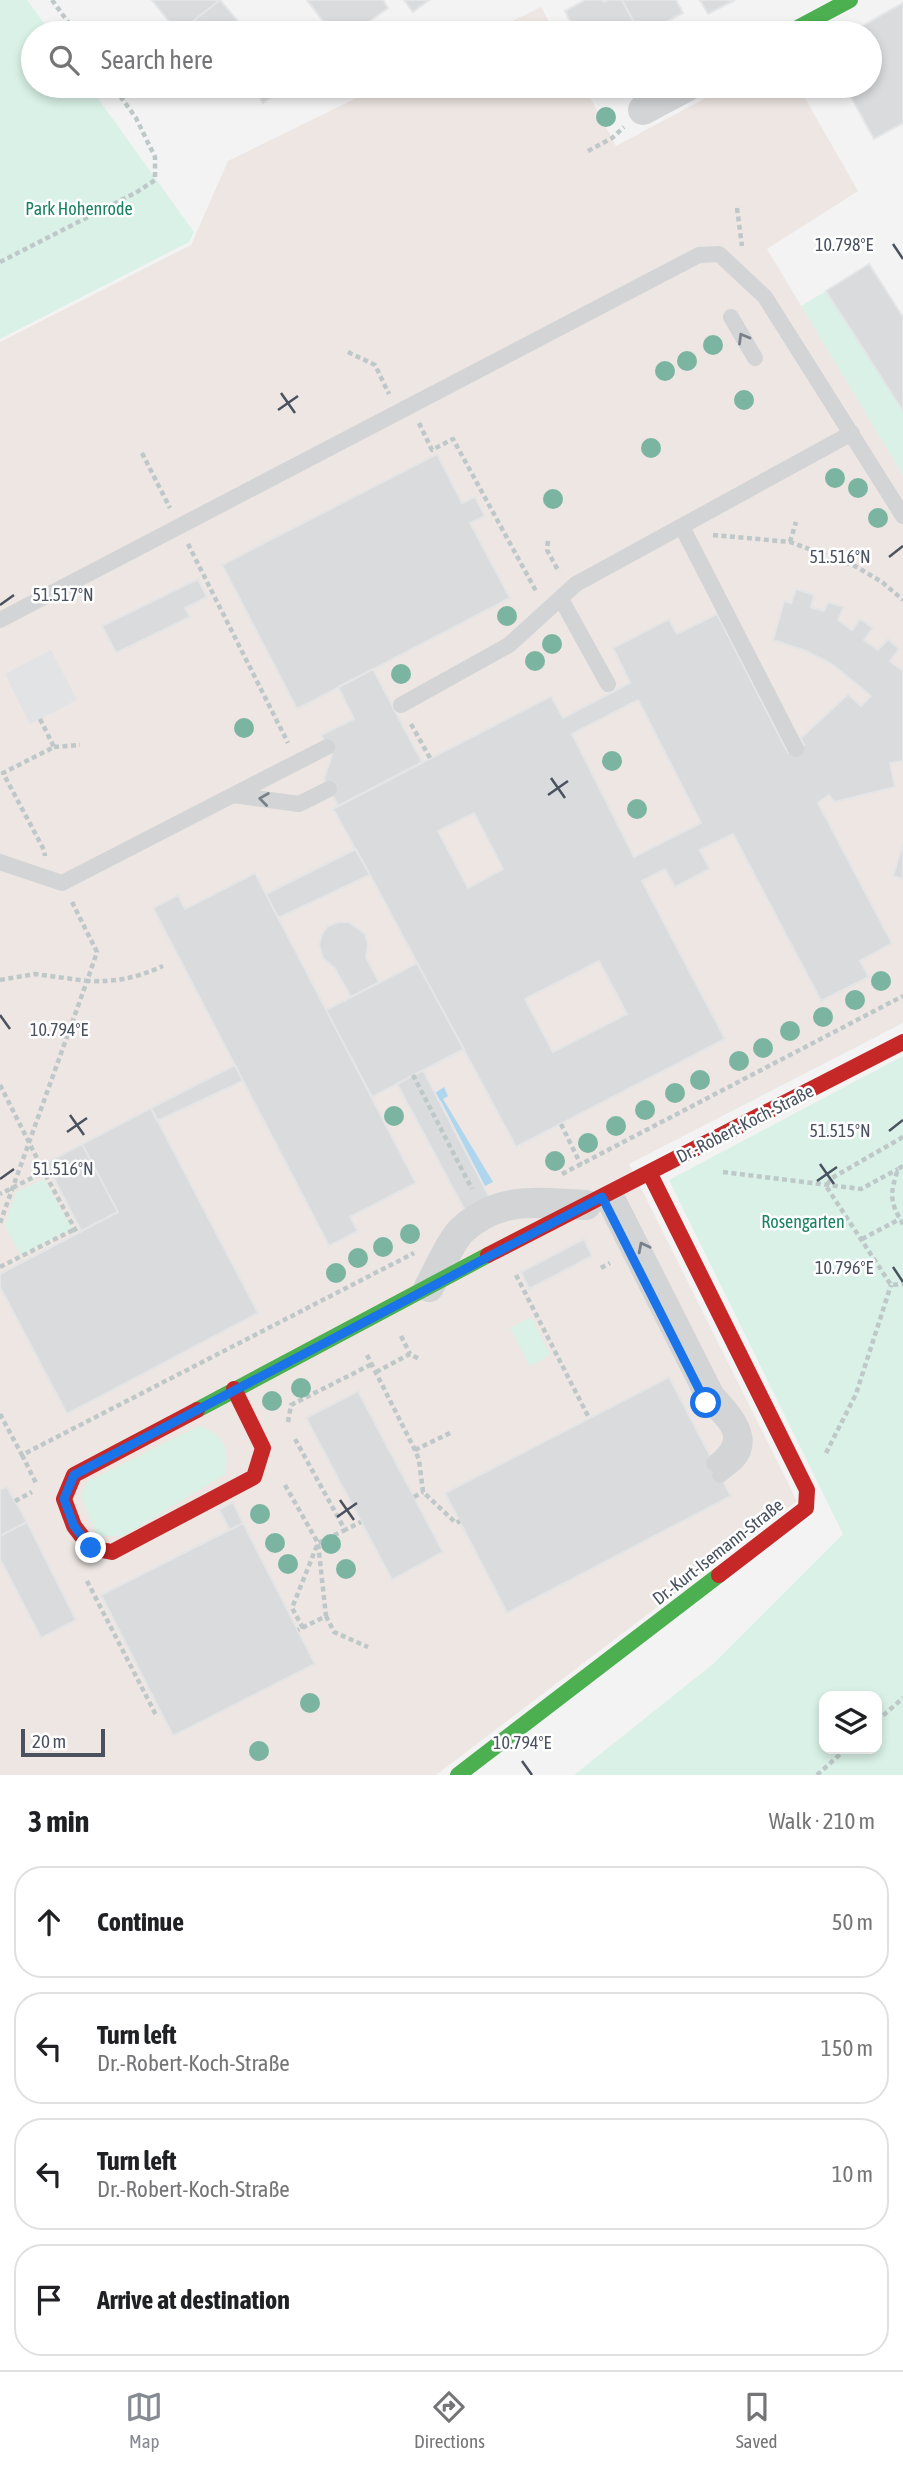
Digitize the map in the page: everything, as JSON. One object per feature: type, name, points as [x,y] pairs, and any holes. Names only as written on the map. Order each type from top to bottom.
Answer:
[{"type":"street","points":[[811,21],[850,0]]},
{"type":"street","points":[[643,110],[666,98]]},
{"type":"street","name":"Dr.-Robert-Koch-Straße","points":[[263,1448],[254,1476],[111,1552],[91,1548],[74,1526],[64,1499],[74,1475],[429,1287],[460,1231],[485,1215],[517,1202],[601,1198],[903,1042]]},
{"type":"street","points":[[650,1174],[807,1490]]},
{"type":"street","points":[[234,1389],[263,1448]]},
{"type":"street","name":"Dr.-Kurt-Isemann-Straße","points":[[458,1775],[806,1508],[807,1490]]},
{"type":"lane","points":[[0,620],[699,255],[719,254],[765,297],[903,516]]},
{"type":"lane","points":[[731,317],[755,359]]},
{"type":"lane","points":[[401,705],[509,645],[576,584],[852,433]]},
{"type":"lane","points":[[681,527],[796,749]]},
{"type":"lane","points":[[566,594],[608,684]]},
{"type":"lane","points":[[0,862],[62,883],[327,747]]},
{"type":"lane","points":[[233,795],[299,804],[329,789]]},
{"type":"lane","points":[[601,1198],[667,1309],[706,1403],[726,1422],[732,1440],[717,1469]]},
{"type":"path","points":[[52,0],[67,21]]},
{"type":"path","points":[[0,262],[137,192],[155,180],[155,157],[136,118],[122,98]]},
{"type":"path","points":[[588,151],[612,138],[643,110]]},
{"type":"path","points":[[348,352],[374,365],[432,450],[453,439],[547,612]]},
{"type":"path","points":[[142,453],[164,497]]},
{"type":"path","points":[[790,542],[796,522]]},
{"type":"path","points":[[180,526],[277,722]]},
{"type":"path","points":[[717,536],[790,542],[855,566],[882,582],[903,600]]},
{"type":"path","points":[[548,541],[547,550],[566,594]]},
{"type":"path","points":[[401,705],[430,758]]},
{"type":"path","points":[[40,719],[54,747]]},
{"type":"path","points":[[0,1223],[97,951],[62,883],[46,861],[44,850],[3,773],[54,747],[80,745]]},
{"type":"path","points":[[0,980],[34,974],[87,981],[123,981],[163,966]]},
{"type":"path","points":[[0,1085],[76,1231],[0,1267]]},
{"type":"path","points":[[561,1124],[581,1165]]},
{"type":"path","points":[[826,1186],[832,1178],[903,1137]]},
{"type":"path","points":[[826,1186],[862,1189],[901,1168]]},
{"type":"path","points":[[862,1239],[901,1222],[896,1214],[891,1191],[901,1168]]},
{"type":"path","points":[[0,1194],[47,1171]]},
{"type":"path","points":[[826,1186],[891,1285]]},
{"type":"path","points":[[601,1268],[610,1263]]},
{"type":"path","points":[[891,1285],[903,1284]]},
{"type":"path","points":[[807,1490],[856,1394],[891,1285]]},
{"type":"path","points":[[343,1289],[358,1325],[359,1339],[419,1460],[424,1492],[456,1523],[460,1521]]},
{"type":"path","points":[[376,1372],[410,1354],[421,1360]]},
{"type":"path","points":[[288,1426],[291,1405],[372,1364]]},
{"type":"path","points":[[576,1393],[589,1418]]},
{"type":"path","points":[[415,1450],[452,1432]]},
{"type":"path","points":[[294,1438],[345,1530]]},
{"type":"path","points":[[263,1448],[318,1543],[326,1616],[334,1632],[368,1647]]},
{"type":"path","points":[[15,1501],[39,1489],[22,1455]]},
{"type":"path","points":[[414,1497],[424,1492]]},
{"type":"path","points":[[326,1616],[300,1629],[292,1608],[318,1543],[361,1522]]},
{"type":"path","points":[[83,1573],[156,1715]]},
{"type":"path","points":[[882,1717],[903,1698]]},
{"type":"path","points":[[817,1775],[840,1754]]},
{"type":"shaded area","points":[[541,7],[549,21],[512,21]]},
{"type":"shaded area","points":[[357,98],[590,98],[616,146],[706,98],[805,98],[858,191],[767,249],[903,475],[903,1023],[629,1164],[797,1501],[436,1775],[0,1775],[0,342],[191,245],[228,161]]},
{"type":"shaded area","points":[[51,650],[77,700],[30,724],[5,674]]},
{"type":"green space","name":"Park Hohenrode","points":[[0,0],[27,0],[42,21],[21,21],[21,98],[98,98],[194,232],[189,242],[0,339]]},
{"type":"green space","points":[[826,291],[903,411],[903,475],[801,306]]},
{"type":"green space","name":"Rosengarten","points":[[903,1056],[903,1775],[574,1775],[713,1664],[843,1534],[669,1180]]},
{"type":"green space","points":[[44,1179],[72,1229],[21,1255],[5,1226],[16,1192]]},
{"type":"green space","points":[[531,1317],[550,1355],[530,1366],[510,1328]]},
{"type":"green space","points":[[199,1426],[220,1438],[227,1457],[225,1474],[123,1536],[97,1536],[81,1496],[87,1482]]},
{"type":"water","points":[[444,1087],[448,1096],[443,1099],[493,1182],[485,1186],[435,1093]]},
{"type":"building","points":[[152,0],[220,0],[193,21],[169,21]]},
{"type":"building","points":[[220,0],[238,21],[193,21]]},
{"type":"building","points":[[307,0],[383,0],[388,8],[370,21],[323,21]]},
{"type":"building","points":[[404,0],[429,0],[413,12]]},
{"type":"building","points":[[585,0],[622,0],[633,21],[570,21],[565,11]]},
{"type":"building","points":[[622,0],[676,0],[683,13],[668,21],[633,21]]},
{"type":"building","points":[[700,0],[735,0],[708,14]]},
{"type":"building","points":[[903,3],[903,123],[874,139],[852,98],[882,98],[882,21],[871,21]]},
{"type":"building","points":[[869,264],[903,317],[903,411],[826,291]]},
{"type":"building","points":[[437,454],[462,503],[475,497],[485,516],[470,523],[510,598],[297,709],[222,565]]},
{"type":"building","points":[[198,579],[207,597],[185,608],[190,617],[116,653],[102,626]]},
{"type":"building","points":[[796,589],[814,595],[811,607],[824,611],[828,602],[844,607],[838,620],[852,630],[860,619],[873,628],[864,640],[878,650],[888,639],[899,649],[890,661],[903,671],[903,761],[890,763],[895,787],[834,802],[829,795],[818,803],[892,943],[860,961],[869,977],[821,1001],[733,834],[700,850],[710,869],[675,887],[665,869],[642,881],[725,1039],[516,1147],[333,809],[551,696],[563,718],[630,683],[613,648],[669,619],[677,634],[717,614],[788,753],[804,745],[801,738],[848,694],[861,706],[871,696],[832,664],[806,651],[773,640],[784,601],[791,603]],"holes":[[[638,700],[701,823],[634,857],[572,734]],[[474,813],[503,869],[468,888],[438,831]],[[599,961],[627,1014],[553,1052],[525,999]]]},
{"type":"building","points":[[373,669],[422,762],[338,806],[324,779],[332,755],[321,735],[354,719],[338,687]]},
{"type":"building","points":[[903,844],[903,879],[893,876]]},
{"type":"building","points":[[356,849],[370,875],[278,918],[266,894]]},
{"type":"building","points":[[255,873],[416,1183],[350,1217],[358,1231],[329,1246],[153,908],[178,895],[185,909]]},
{"type":"building","points":[[349,922],[365,934],[368,945],[366,957],[379,982],[351,997],[335,969],[323,958],[319,945],[328,926]]},
{"type":"building","points":[[417,963],[464,1049],[372,1097],[326,1010]]},
{"type":"building","points":[[235,1065],[243,1081],[157,1121],[151,1108]]},
{"type":"building","points":[[423,1070],[493,1204],[468,1216],[397,1084]]},
{"type":"building","points":[[151,1108],[258,1313],[67,1414],[0,1287],[0,1274],[118,1212],[82,1144]]},
{"type":"building","points":[[82,1144],[118,1212],[81,1231],[46,1163]]},
{"type":"building","points":[[584,1239],[592,1256],[529,1289],[521,1272]]},
{"type":"building","points":[[669,1377],[731,1496],[507,1613],[445,1493]]},
{"type":"building","points":[[358,1391],[443,1552],[392,1580],[306,1418]]},
{"type":"building","points":[[7,1487],[27,1522],[0,1536],[0,1490]]},
{"type":"building","points":[[233,1502],[243,1523],[230,1530],[219,1510]]},
{"type":"building","points":[[27,1522],[76,1620],[41,1638],[0,1559],[0,1536]]},
{"type":"building","points":[[243,1523],[315,1664],[173,1736],[101,1595]]},
{"type":"traffic: fast","points":[[811,21],[850,0]]},
{"type":"traffic: fast","points":[[197,1410],[488,1255]]},
{"type":"traffic: fast","points":[[458,1775],[719,1575]]},
{"type":"traffic: jam","points":[[488,1255],[903,1042]]},
{"type":"traffic: jam","points":[[650,1174],[807,1490],[806,1508],[719,1575]]},
{"type":"traffic: jam","points":[[197,1410],[74,1475],[64,1499],[74,1526],[91,1548],[112,1552],[254,1477],[263,1448],[234,1389]]},
{"type":"route","points":[[91,1548],[74,1526],[64,1499],[74,1475],[602,1197],[706,1403]]}]
